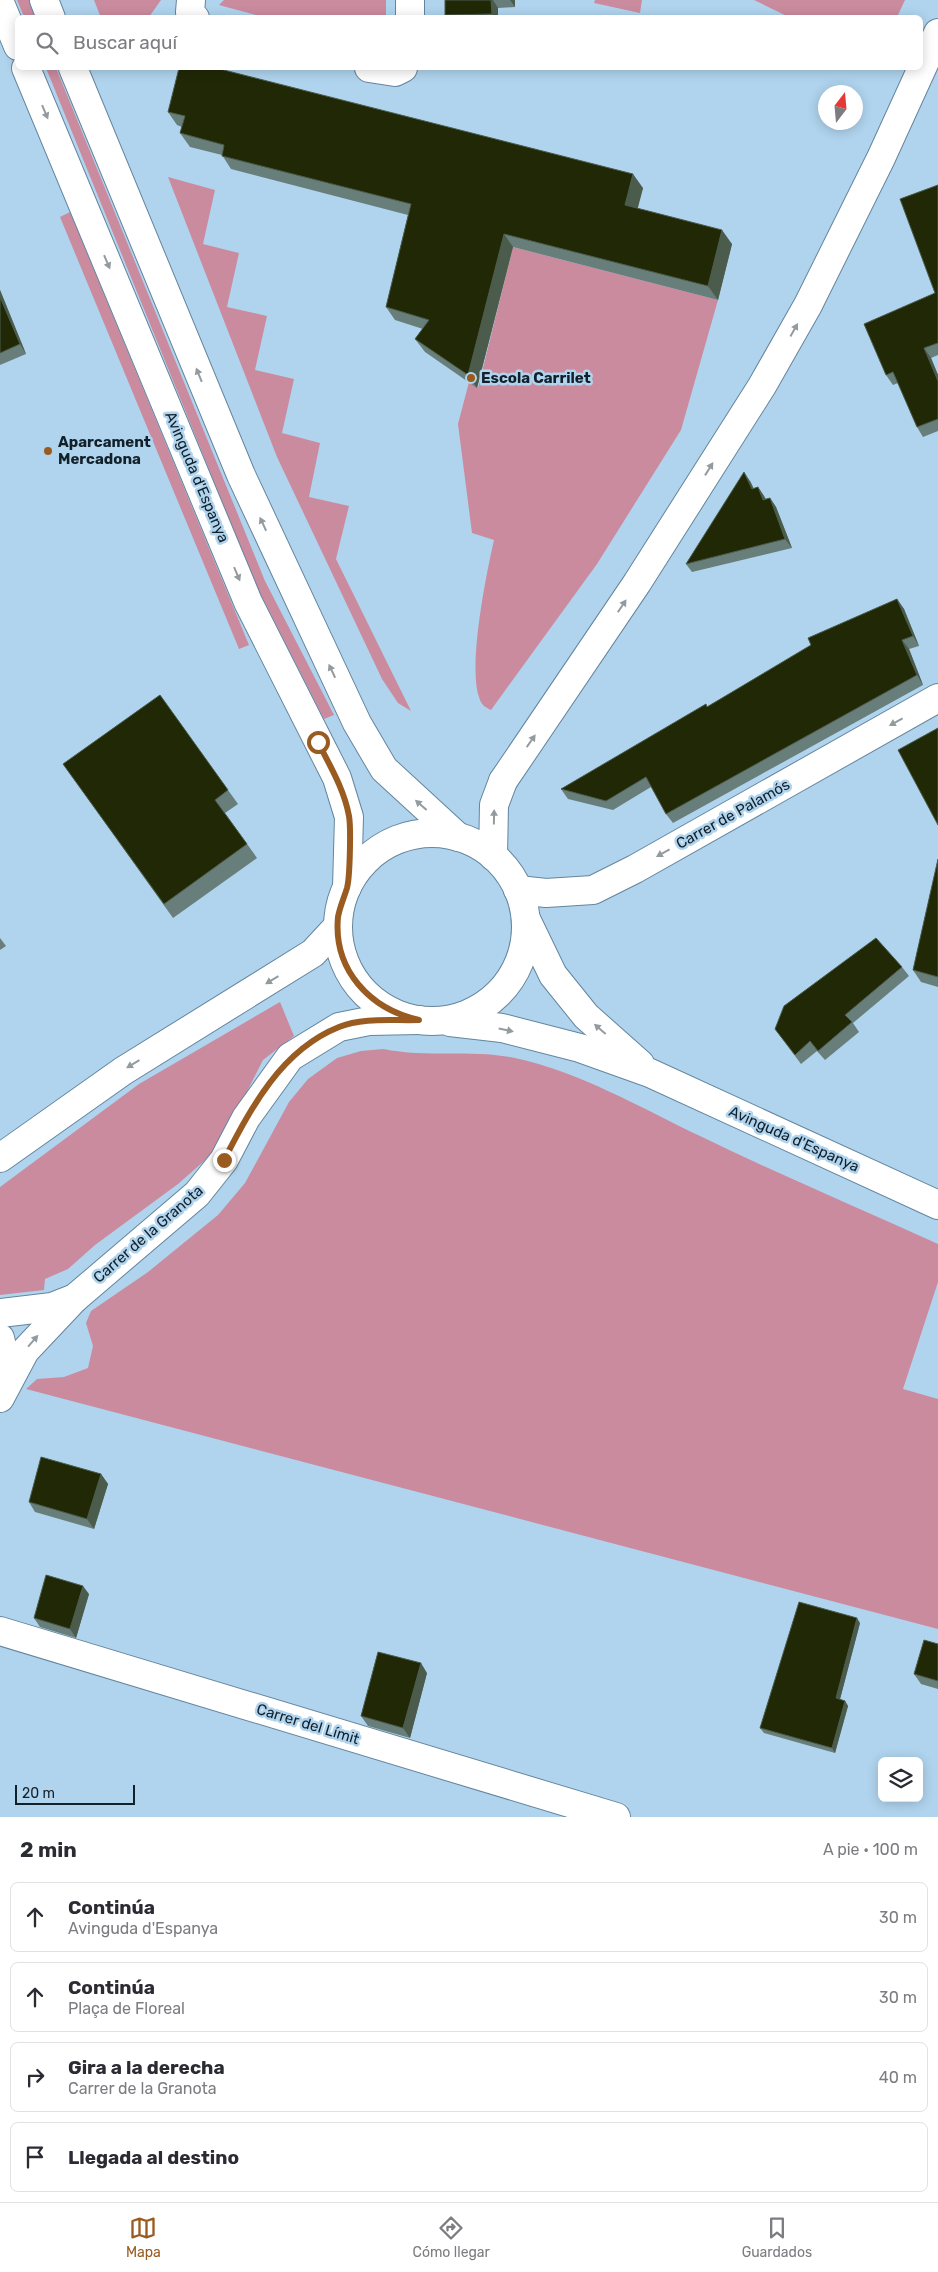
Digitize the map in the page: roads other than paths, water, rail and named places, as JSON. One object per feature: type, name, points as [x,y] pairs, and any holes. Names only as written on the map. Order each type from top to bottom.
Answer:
[{"type":"street","points":[[44,0],[50,15]]},
{"type":"street","points":[[191,0],[190,12],[192,15]]},
{"type":"street","points":[[410,0],[410,15]]},
{"type":"street","points":[[0,3],[15,39]]},
{"type":"street","points":[[923,66],[938,33]]},
{"type":"street","name":"Avinguda d'Espanya","points":[[27,70],[248,602],[337,778],[350,817],[348,887]]},
{"type":"street","points":[[74,70],[240,475],[357,723],[384,770],[458,837],[476,845],[493,856],[518,890],[526,919],[524,948],[513,976],[494,998],[469,1014],[430,1021],[393,1013],[376,1002],[361,988],[350,972],[341,953],[338,926],[340,906],[348,887],[364,863],[375,853],[400,839],[428,834],[458,837]]},
{"type":"street","points":[[382,70],[395,72],[399,70]]},
{"type":"street","points":[[493,856],[494,805],[503,781],[632,592],[762,386],[825,271],[881,158],[921,70]]},
{"type":"street","name":"Carrer de Palamós","points":[[518,890],[546,893],[593,890],[635,869],[938,698]]},
{"type":"street","name":"Avinguda d'Espanya","points":[[526,919],[553,975],[586,1016],[650,1073]]},
{"type":"street","points":[[0,1158],[123,1071],[313,953],[338,926]]},
{"type":"street","name":"Carrer de la Granota","points":[[0,1398],[25,1351],[75,1298],[197,1194],[224,1160],[246,1118],[290,1057],[340,1027],[368,1021],[430,1021]]},
{"type":"street","name":"Avinguda d'Espanya","points":[[430,1021],[519,1032],[580,1048],[650,1073],[938,1205]]},
{"type":"street","name":"Carrer de la Granota","points":[[12,1312],[52,1306],[75,1298]]},
{"type":"street","points":[[0,1338],[3,1351],[0,1382]]},
{"type":"street","name":"Carrer del Límit","points":[[0,1631],[616,1817]]},
{"type":"place","name":"Escola Carrilet","points":[[471,378]]},
{"type":"place","name":"Aparcament Mercadona","points":[[48,451]]}]
